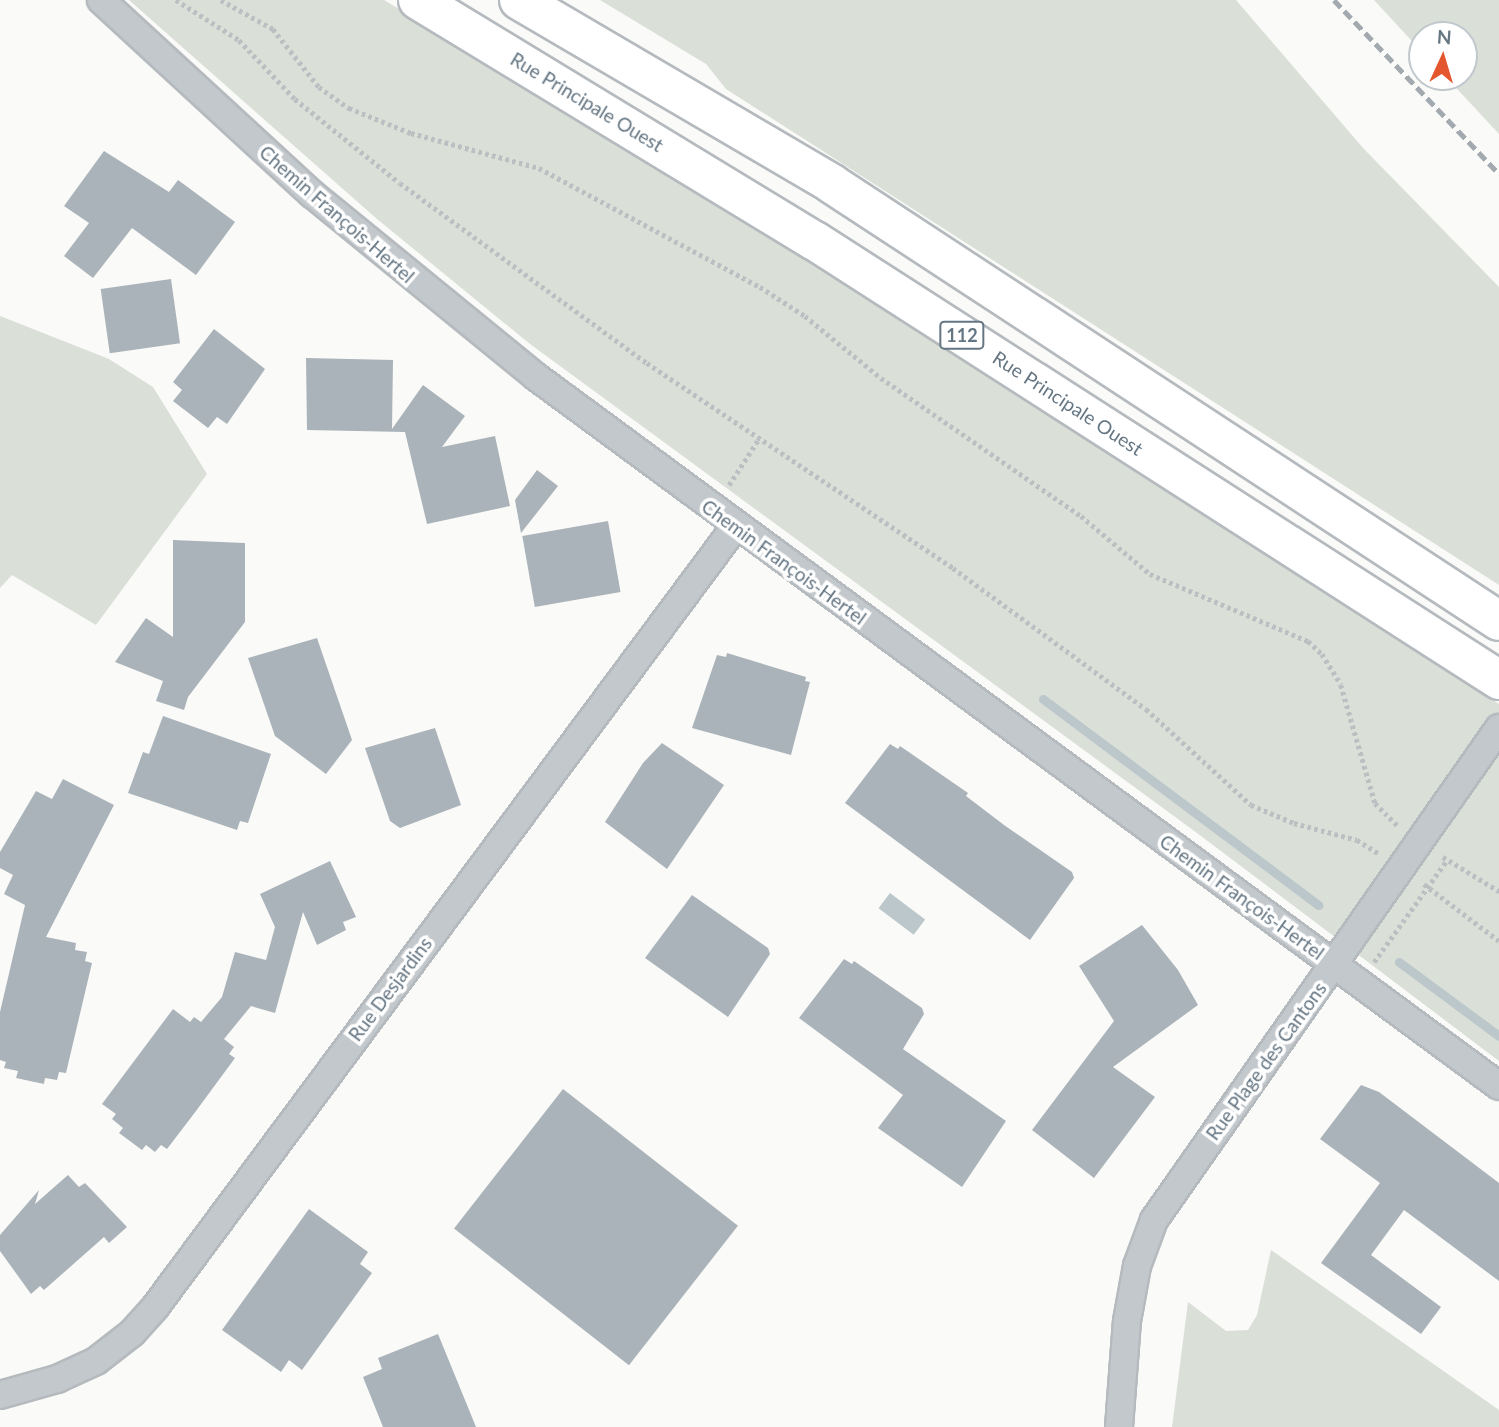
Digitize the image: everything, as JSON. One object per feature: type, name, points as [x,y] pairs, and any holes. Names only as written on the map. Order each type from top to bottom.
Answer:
[{"type":"main road","name":"Rue Principale Ouest","points":[[418,0],[815,241],[1499,680]]},
{"type":"main road","points":[[519,0],[832,184],[1499,621]]},
{"type":"street","name":"Chemin François-Hertel","points":[[101,0],[229,120],[409,276],[735,527],[1499,1086]]},
{"type":"street","name":"Rue Desjardins","points":[[0,1395],[57,1379],[96,1362],[132,1333],[156,1306],[735,527]]},
{"type":"street","name":"Rue Plage des Cantons","points":[[1119,1427],[1127,1321],[1137,1266],[1154,1220],[1336,966],[1499,728]]},
{"type":"path","points":[[176,0],[239,40],[295,99],[400,183],[758,440],[953,568],[1146,709],[1251,805],[1294,822],[1357,840],[1428,887],[1499,941]]},
{"type":"path","points":[[221,0],[274,29],[319,86],[349,108],[411,133],[539,167],[760,287],[805,316],[881,378],[1081,516],[1150,574],[1308,641],[1328,661],[1340,685],[1375,803],[1392,822],[1447,860],[1499,891]]},
{"type":"path","points":[[735,527],[722,495],[758,440]]},
{"type":"path","points":[[1359,983],[1447,860]]},
{"type":"shaded area","points":[[129,0],[384,0],[702,189],[1499,704],[1499,1061],[1197,833],[530,344],[377,219]]},
{"type":"shaded area","points":[[600,0],[1236,0],[1363,148],[1499,287],[1499,585],[726,89],[706,64]]},
{"type":"shaded area","points":[[1374,0],[1499,0],[1499,134],[1459,91],[1478,91],[1478,21],[1408,21],[1408,37]]},
{"type":"shaded area","points":[[0,316],[109,359],[153,387],[207,474],[96,625],[12,575],[0,588]]},
{"type":"shaded area","points":[[890,893],[925,919],[914,935],[879,908]]},
{"type":"shaded area","points":[[1271,1250],[1499,1410],[1499,1427],[1172,1427],[1188,1302],[1226,1331],[1248,1330],[1257,1315]]},
{"type":"building","points":[[104,151],[169,192],[178,180],[235,222],[196,275],[132,228],[93,278],[64,256],[89,223],[64,206]]},
{"type":"building","points":[[171,279],[180,343],[110,353],[101,289]]},
{"type":"building","points":[[214,329],[265,369],[227,424],[217,417],[208,428],[173,401],[182,390],[173,382]]},
{"type":"building","points":[[306,358],[393,360],[392,429],[423,385],[465,416],[442,447],[495,436],[510,506],[427,524],[405,432],[307,430]]},
{"type":"building","points":[[537,470],[558,486],[521,533],[515,500]]},
{"type":"building","points":[[608,521],[621,592],[535,607],[522,536]]},
{"type":"building","points":[[173,540],[245,543],[245,622],[188,697],[184,710],[156,701],[163,681],[115,662],[146,618],[173,637]]},
{"type":"building","points":[[317,638],[352,740],[326,774],[275,736],[248,658]]},
{"type":"building","points":[[727,653],[806,677],[805,681],[810,682],[791,755],[692,728],[717,655],[726,657]]},
{"type":"building","points":[[163,716],[271,754],[248,823],[240,821],[237,830],[128,793],[143,752],[149,754]]},
{"type":"building","points":[[435,728],[461,805],[400,828],[390,821],[365,748]]},
{"type":"building","points":[[662,743],[724,785],[667,869],[605,822],[643,763]]},
{"type":"building","points":[[890,744],[898,749],[900,746],[968,793],[966,796],[1004,825],[1072,872],[1074,878],[1030,940],[845,803]]},
{"type":"building","points":[[63,779],[114,805],[46,937],[76,943],[75,950],[87,952],[85,961],[92,963],[66,1073],[59,1072],[57,1080],[45,1078],[44,1084],[16,1078],[18,1071],[4,1068],[6,1062],[0,1060],[0,1012],[25,905],[4,894],[13,875],[0,868],[0,852],[36,791],[52,799]]},
{"type":"building","points":[[330,861],[356,917],[343,922],[346,930],[317,945],[303,912],[275,1013],[251,1006],[224,1039],[234,1047],[229,1054],[235,1058],[196,1111],[167,1149],[161,1145],[155,1152],[146,1145],[142,1150],[119,1133],[123,1128],[112,1119],[116,1114],[102,1104],[173,1009],[190,1022],[194,1017],[201,1022],[222,997],[235,952],[266,960],[275,927],[260,894]]},
{"type":"building","points":[[692,895],[768,948],[770,954],[728,1017],[645,958]]},
{"type":"building","points":[[1142,925],[1178,970],[1198,1005],[1113,1067],[1155,1097],[1094,1178],[1032,1130],[1114,1021],[1079,966]]},
{"type":"building","points":[[844,959],[852,964],[854,961],[922,1008],[924,1014],[903,1049],[1006,1121],[962,1187],[878,1128],[903,1095],[799,1018]]},
{"type":"building","points":[[1361,1085],[1379,1092],[1499,1183],[1499,1281],[1404,1210],[1371,1255],[1441,1307],[1421,1334],[1321,1263],[1380,1183],[1320,1139]]},
{"type":"building","points":[[563,1089],[738,1226],[629,1365],[454,1228]]},
{"type":"building","points":[[68,1175],[79,1187],[85,1183],[127,1227],[109,1243],[104,1237],[44,1290],[40,1286],[31,1294],[0,1251],[0,1235],[39,1190],[35,1204]]},
{"type":"building","points":[[309,1209],[368,1252],[360,1264],[372,1273],[302,1370],[289,1360],[281,1372],[222,1330]]},
{"type":"building","points":[[438,1334],[476,1427],[383,1427],[363,1377],[382,1369],[378,1358]]},
{"type":"waterway","points":[[1043,699],[1318,905]]},
{"type":"waterway","points":[[1399,962],[1499,1036]]},
{"type":"railway","points":[[1334,0],[1499,174]]}]
